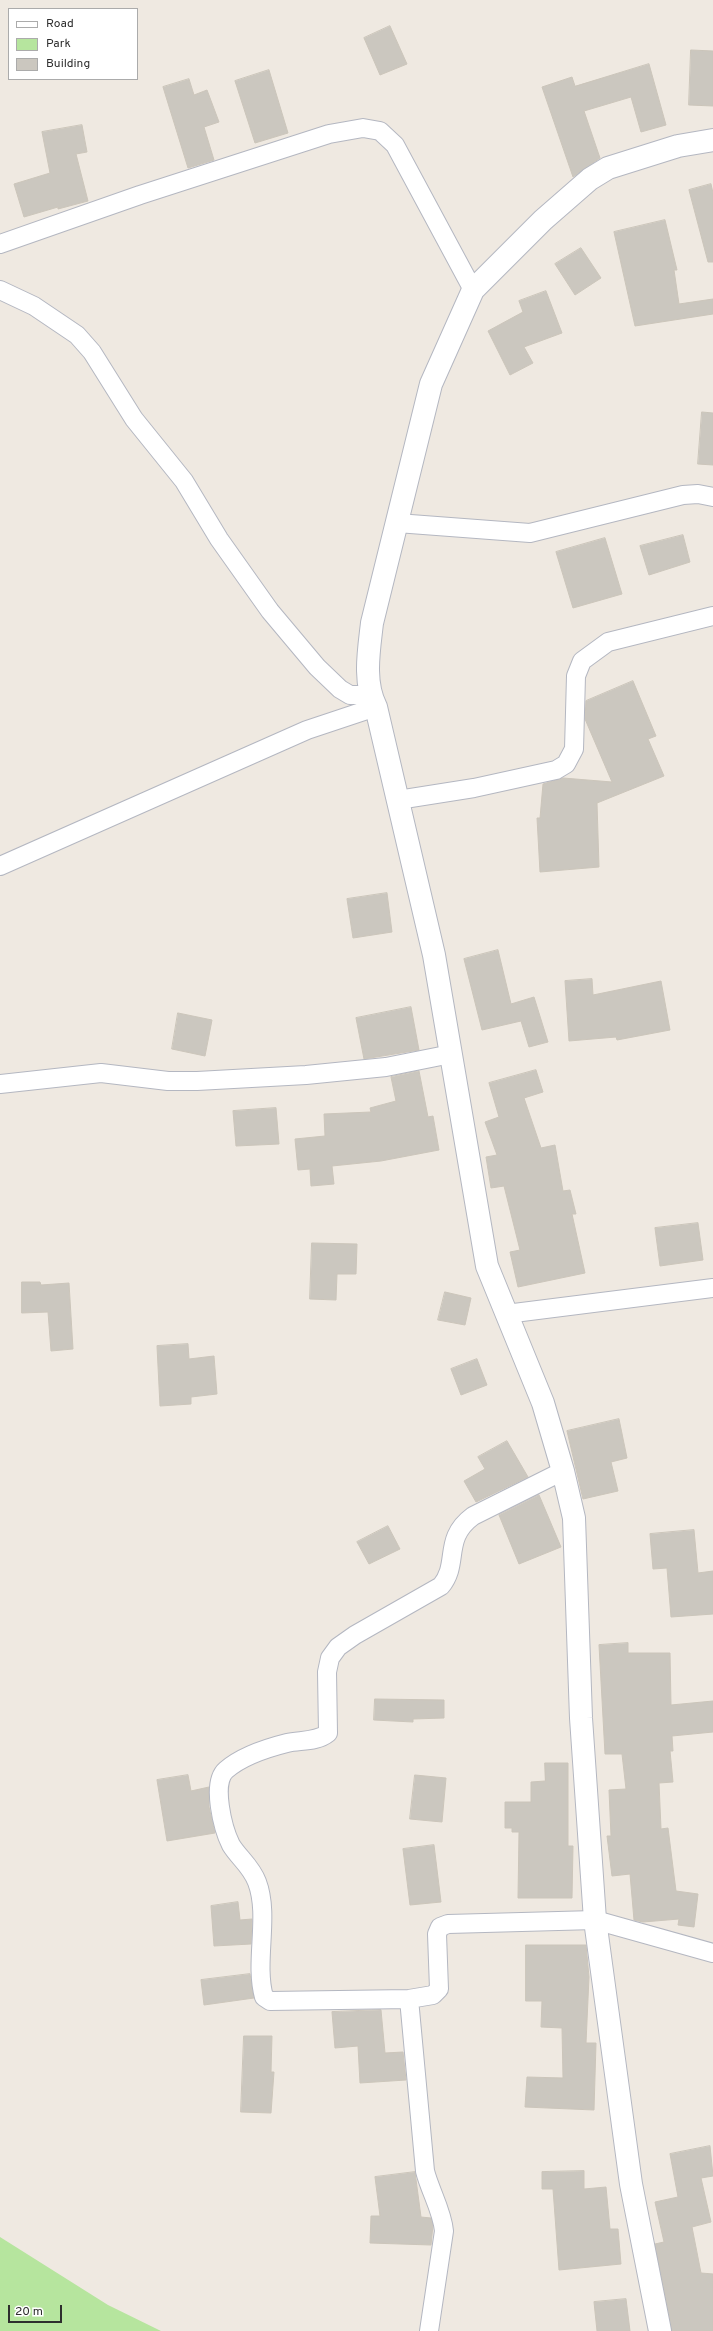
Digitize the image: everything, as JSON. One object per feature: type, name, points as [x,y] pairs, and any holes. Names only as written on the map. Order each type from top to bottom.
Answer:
[{"type":"street","points":[[0,244],[140,195],[329,134],[363,128],[380,131],[395,145],[473,290]]},
{"type":"street","points":[[660,2331],[631,2184],[595,1920],[581,1718],[574,1518],[563,1471],[543,1403],[487,1266],[434,955],[373,701],[368,654],[372,623],[431,384],[473,290],[543,220],[590,179],[608,168],[671,148],[713,140]]},
{"type":"street","points":[[0,290],[40,310],[77,335],[92,352],[134,419],[184,481],[219,539],[270,611],[318,668],[340,689],[350,696],[373,701]]},
{"type":"street","points":[[397,523],[530,533],[683,495],[698,494],[713,497]]},
{"type":"street","points":[[398,800],[474,788],[556,770],[566,764],[574,749],[576,676],[582,661],[608,642],[713,616]]},
{"type":"street","points":[[0,866],[373,701]]},
{"type":"street","points":[[0,1084],[101,1073],[168,1080],[196,1081],[306,1075],[386,1067],[451,1054]]},
{"type":"street","points":[[506,1314],[713,1288]]},
{"type":"street","points":[[563,1471],[473,1516],[464,1523],[451,1549],[448,1577],[441,1586],[355,1635],[338,1647],[330,1658],[327,1672],[328,1733],[321,1738],[286,1744],[237,1761],[224,1771],[219,1781],[217,1793],[231,1845],[250,1867],[258,1883],[261,1903],[264,1997],[270,2001],[410,1999],[433,1995],[438,1992],[437,1934],[440,1926],[444,1925],[595,1920],[713,1953]]},
{"type":"street","points":[[410,1999],[425,2171],[429,2187],[443,2218],[444,2231],[429,2331]]},
{"type":"green space","points":[[0,2237],[108,2305],[161,2331],[0,2331]]},
{"type":"building","points":[[390,26],[407,64],[380,75],[364,38]]},
{"type":"building","points":[[691,50],[713,51],[713,106],[689,105]]},
{"type":"building","points":[[649,64],[666,125],[641,132],[631,97],[584,111],[600,158],[573,177],[542,87],[572,77],[575,86]]},
{"type":"building","points":[[269,70],[288,133],[255,143],[235,81]]},
{"type":"building","points":[[189,79],[194,95],[207,90],[219,122],[204,127],[214,160],[188,168],[163,87]]},
{"type":"building","points":[[82,125],[87,152],[76,154],[88,201],[58,209],[58,207],[24,217],[14,184],[50,173],[42,132]]},
{"type":"building","points":[[711,184],[713,193],[713,262],[708,262],[689,190]]},
{"type":"building","points":[[665,220],[677,270],[674,270],[679,304],[713,299],[713,314],[635,326],[614,232]]},
{"type":"building","points":[[581,248],[601,278],[575,295],[555,264]]},
{"type":"building","points":[[546,291],[562,333],[524,347],[533,363],[510,375],[488,331],[523,312],[519,301]]},
{"type":"building","points":[[702,412],[713,413],[713,465],[698,464]]},
{"type":"building","points":[[683,535],[690,562],[649,575],[640,546]]},
{"type":"building","points":[[605,538],[622,594],[573,608],[556,552]]},
{"type":"building","points":[[633,681],[656,736],[648,739],[664,776],[597,803],[599,867],[540,872],[537,818],[540,818],[543,784],[563,778],[612,782],[585,719],[586,701]]},
{"type":"building","points":[[387,893],[392,932],[353,938],[347,899]]},
{"type":"building","points":[[498,950],[511,1004],[534,997],[548,1042],[529,1047],[521,1021],[482,1030],[464,959]]},
{"type":"building","points":[[592,979],[593,995],[661,981],[670,1030],[617,1040],[616,1037],[569,1041],[565,981]]},
{"type":"building","points":[[411,1007],[419,1050],[364,1059],[356,1018]]},
{"type":"building","points":[[178,1013],[212,1020],[205,1056],[172,1049]]},
{"type":"building","points":[[536,1070],[543,1092],[524,1098],[541,1148],[555,1145],[563,1191],[570,1190],[576,1214],[572,1214],[585,1273],[518,1287],[510,1252],[520,1250],[504,1186],[491,1188],[486,1157],[497,1155],[485,1122],[499,1117],[489,1083]]},
{"type":"building","points":[[419,1071],[428,1117],[433,1116],[439,1150],[381,1161],[332,1166],[334,1184],[311,1186],[310,1169],[298,1170],[295,1139],[325,1136],[324,1114],[371,1112],[370,1108],[396,1101],[391,1077]]},
{"type":"building","points":[[276,1108],[279,1144],[236,1146],[233,1111]]},
{"type":"building","points":[[698,1223],[703,1260],[660,1266],[655,1228]]},
{"type":"building","points":[[312,1243],[357,1244],[356,1274],[337,1274],[336,1300],[310,1299]]},
{"type":"building","points":[[22,1282],[40,1282],[41,1285],[69,1283],[73,1349],[51,1351],[48,1312],[22,1313]]},
{"type":"building","points":[[445,1292],[471,1298],[465,1325],[438,1320]]},
{"type":"building","points":[[188,1344],[189,1359],[214,1356],[217,1394],[191,1397],[191,1404],[160,1406],[157,1346]]},
{"type":"building","points":[[477,1359],[487,1385],[461,1395],[451,1369]]},
{"type":"building","points":[[619,1419],[627,1458],[611,1462],[618,1491],[583,1499],[567,1431]]},
{"type":"building","points":[[507,1441],[528,1477],[476,1502],[464,1481],[485,1469],[478,1457]]},
{"type":"building","points":[[539,1495],[561,1547],[519,1564],[499,1515]]},
{"type":"building","points":[[388,1526],[400,1549],[369,1564],[357,1542]]},
{"type":"building","points":[[694,1530],[698,1573],[713,1571],[713,1614],[671,1617],[667,1568],[653,1569],[650,1534]]},
{"type":"building","points":[[628,1643],[628,1653],[670,1653],[671,1705],[713,1701],[713,1732],[672,1736],[673,1751],[670,1751],[673,1782],[659,1783],[661,1829],[668,1828],[676,1891],[698,1894],[694,1927],[678,1925],[679,1919],[643,1922],[634,1920],[630,1874],[612,1876],[607,1836],[611,1836],[609,1790],[626,1789],[622,1754],[605,1754],[599,1645]]},
{"type":"building","points":[[375,1699],[444,1700],[444,1718],[413,1719],[413,1722],[374,1720]]},
{"type":"building","points":[[545,1763],[568,1763],[568,1846],[573,1846],[572,1898],[518,1898],[519,1832],[512,1832],[512,1828],[505,1828],[505,1802],[531,1802],[531,1782],[545,1781]]},
{"type":"building","points":[[188,1775],[191,1791],[209,1787],[209,1807],[215,1833],[167,1841],[157,1780]]},
{"type":"building","points":[[415,1775],[446,1778],[442,1822],[410,1819]]},
{"type":"building","points":[[434,1845],[441,1902],[410,1905],[403,1849]]},
{"type":"building","points":[[238,1902],[240,1920],[252,1919],[251,1944],[214,1946],[211,1906]]},
{"type":"building","points":[[526,1945],[586,1945],[589,1977],[586,2043],[596,2043],[594,2110],[525,2107],[527,2077],[563,2078],[562,2028],[541,2027],[542,2001],[526,2001]]},
{"type":"building","points":[[250,1974],[254,1998],[204,2005],[201,1980]]},
{"type":"building","points":[[381,2010],[385,2053],[403,2052],[406,2080],[360,2083],[358,2046],[335,2048],[332,2012]]},
{"type":"building","points":[[244,2036],[272,2036],[271,2072],[274,2072],[271,2113],[241,2112]]},
{"type":"building","points":[[710,2146],[713,2176],[701,2178],[711,2222],[692,2227],[701,2273],[713,2274],[713,2331],[672,2331],[655,2244],[664,2242],[655,2202],[678,2197],[670,2154]]},
{"type":"building","points":[[584,2171],[584,2189],[606,2187],[610,2229],[618,2229],[621,2264],[559,2270],[553,2189],[542,2189],[542,2172]]},
{"type":"building","points":[[415,2172],[421,2217],[431,2218],[433,2225],[431,2245],[370,2243],[371,2216],[380,2216],[375,2177]]},
{"type":"building","points":[[626,2299],[630,2331],[597,2331],[594,2302]]}]
